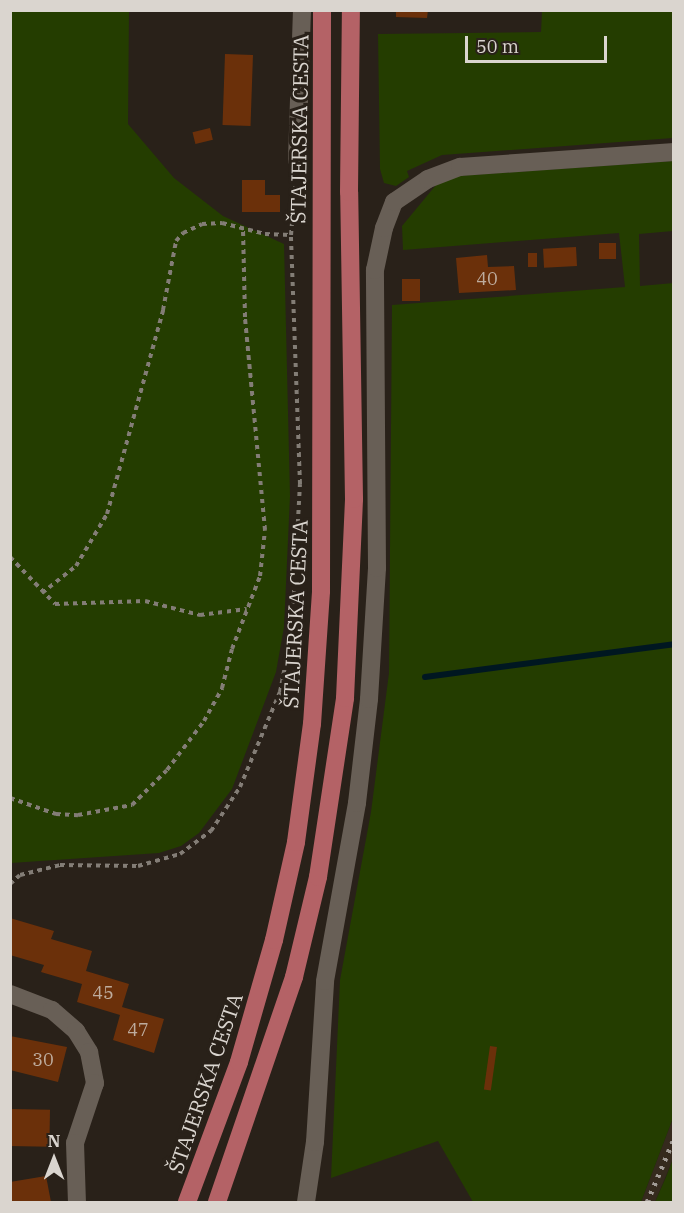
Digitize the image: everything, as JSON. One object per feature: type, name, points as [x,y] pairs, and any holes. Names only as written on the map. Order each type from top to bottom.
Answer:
[{"type":"main road","name":"ŠTAJERSKA CESTA","points":[[187,1203],[239,1062],[274,940],[296,842],[312,724],[321,591],[322,10]]},
{"type":"main road","points":[[217,1203],[294,977],[318,877],[345,698],[354,499],[349,192],[351,10]]},
{"type":"street","points":[[297,160],[302,10]]},
{"type":"street","points":[[306,1203],[315,1142],[325,981],[357,803],[369,699],[377,568],[375,270],[384,228],[394,202],[428,179],[460,167],[674,152]]},
{"type":"street","points":[[10,994],[52,1011],[76,1031],[89,1052],[95,1083],[75,1143],[77,1203]]},
{"type":"path","points":[[10,884],[20,875],[60,866],[138,866],[180,854],[211,831],[240,787],[279,692],[292,631],[300,484],[291,235],[297,160]]},
{"type":"path","points":[[42,593],[76,566],[107,514],[163,310],[176,241],[183,233],[202,224],[222,223],[243,230],[291,235]]},
{"type":"path","points":[[10,798],[56,814],[78,815],[132,804],[166,770],[204,721],[222,688],[260,576],[265,530],[245,317],[243,230]]},
{"type":"path","points":[[10,557],[54,604],[145,601],[200,615],[247,609]]},
{"type":"shaded area","points":[[673,1118],[673,1159],[655,1202],[641,1202]]},
{"type":"green space","points":[[10,11],[129,11],[128,124],[174,178],[223,216],[284,244],[290,496],[284,627],[276,672],[232,789],[199,833],[181,846],[159,853],[11,863]]},
{"type":"green space","points":[[542,11],[673,11],[673,138],[442,155],[407,171],[409,177],[396,186],[384,183],[380,169],[378,34],[541,32]]},
{"type":"green space","points":[[673,161],[673,231],[639,234],[640,286],[674,283],[673,1118],[641,1202],[473,1202],[438,1141],[331,1178],[340,980],[371,812],[389,673],[392,305],[625,287],[619,233],[403,250],[402,226],[436,185],[456,176]]},
{"type":"green space","points":[[673,1159],[673,1202],[655,1202],[666,1177]]},
{"type":"building","points":[[396,10],[428,10],[427,18],[396,17]]},
{"type":"building","points":[[225,54],[253,55],[251,126],[223,125]]},
{"type":"building","points":[[210,128],[213,140],[195,144],[193,132]]},
{"type":"building","points":[[242,180],[265,180],[265,195],[280,195],[280,212],[242,212]]},
{"type":"building","points":[[599,243],[616,243],[616,259],[599,259]]},
{"type":"building","points":[[576,247],[577,266],[544,268],[543,249]]},
{"type":"building","points":[[528,253],[537,253],[537,267],[528,267]]},
{"type":"building","points":[[487,255],[488,267],[514,266],[516,290],[459,293],[456,258]]},
{"type":"building","points":[[402,279],[420,279],[420,301],[402,301]]},
{"type":"building","points":[[10,918],[54,931],[51,939],[92,951],[86,971],[129,984],[122,1007],[164,1019],[154,1053],[113,1040],[120,1015],[77,1002],[82,984],[41,972],[44,965],[10,955]]},
{"type":"building","points":[[10,1036],[67,1047],[58,1082],[10,1070]]},
{"type":"building","points":[[490,1046],[497,1047],[491,1091],[484,1090]]},
{"type":"building","points":[[10,1109],[50,1110],[49,1147],[10,1146]]},
{"type":"building","points":[[46,1176],[51,1202],[10,1202],[10,1182]]},
{"type":"waterway","points":[[425,677],[674,644]]},
{"type":"railway","points":[[647,1202],[674,1138]]}]
